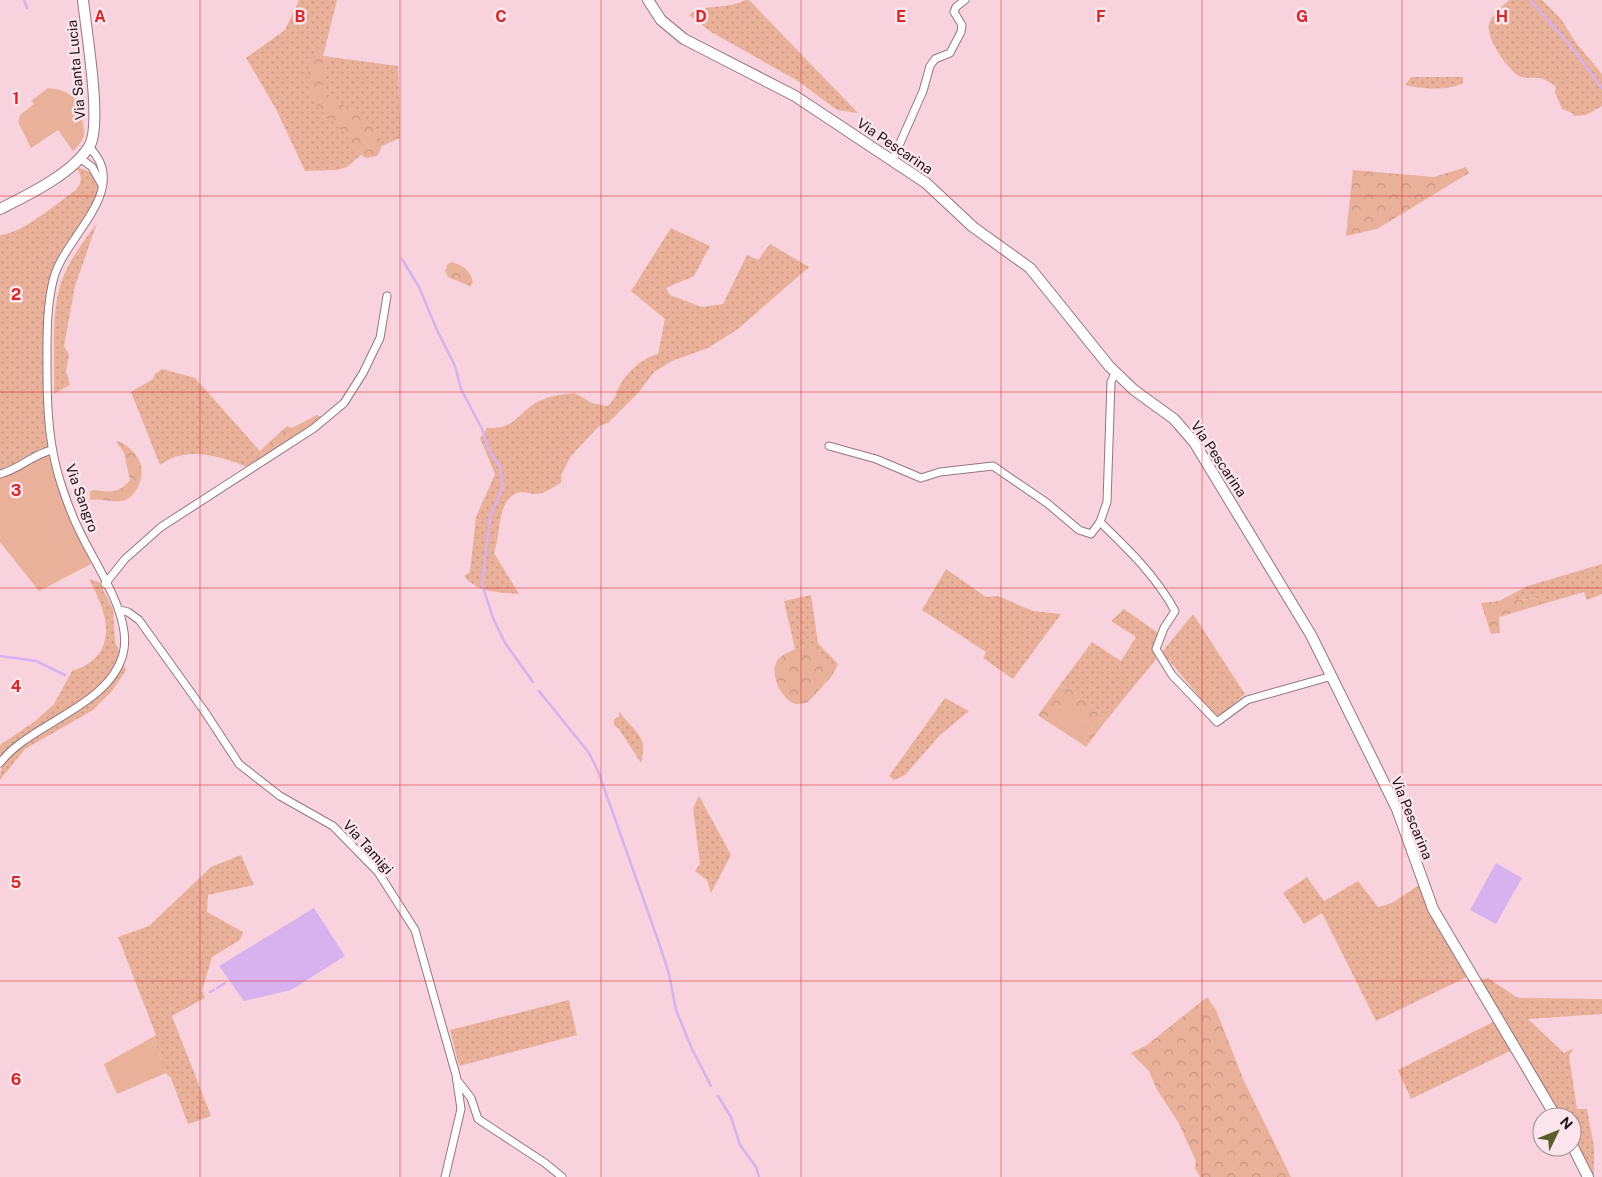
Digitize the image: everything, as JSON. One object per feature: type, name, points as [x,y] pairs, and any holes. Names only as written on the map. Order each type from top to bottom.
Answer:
[{"type":"street","name":"Via Santa Lucia","points":[[0,208],[25,196],[62,173],[80,158],[89,146],[94,124],[83,0]]},
{"type":"street","name":"Via Pescarina","points":[[648,0],[661,20],[684,39],[789,92],[893,159],[926,183],[973,227],[1030,268],[1115,373],[1174,419],[1198,447],[1299,613],[1397,809],[1437,917],[1550,1107]]},
{"type":"street","points":[[893,159],[924,91],[930,66],[935,59],[950,53],[961,32],[962,26],[954,12],[956,7],[965,0]]},
{"type":"street","points":[[89,146],[102,166],[103,188]]},
{"type":"street","points":[[80,158],[92,167],[103,188]]},
{"type":"street","name":"Via Sangro","points":[[0,763],[7,753],[25,739],[80,705],[110,676],[122,657],[125,643],[120,610],[78,530],[61,486],[52,450],[49,422],[47,371],[49,314],[54,278],[60,262],[97,204],[103,188]]},
{"type":"street","points":[[105,584],[125,559],[161,527],[314,428],[344,403],[363,373],[380,338],[387,296]]},
{"type":"street","points":[[829,446],[876,458],[921,478],[940,472],[993,466],[1047,503],[1084,534],[1091,534],[1100,522],[1107,502],[1110,382],[1115,373]]},
{"type":"street","points":[[0,474],[22,466],[41,452],[52,450]]},
{"type":"street","points":[[1100,522],[1145,568],[1168,599],[1175,611],[1164,628],[1156,649],[1172,674],[1217,722],[1247,700],[1332,676]]},
{"type":"street","name":"Via Tamigi","points":[[120,610],[128,612],[139,620],[205,712],[239,764],[280,796],[333,826],[378,872],[415,930],[456,1078],[461,1109],[445,1177]]},
{"type":"street","points":[[456,1078],[470,1098],[478,1119],[545,1163],[562,1177]]},
{"type":"street","points":[[1578,1157],[1588,1177]]},
{"type":"green space","points":[[299,0],[337,0],[323,56],[398,66],[400,138],[361,155],[347,167],[337,170],[305,171],[276,109],[246,58],[285,30]]},
{"type":"green space","points":[[749,0],[858,113],[837,110],[798,81],[711,32],[689,15],[702,9],[731,5]]},
{"type":"green space","points":[[1509,0],[1542,0],[1561,19],[1576,43],[1602,74],[1602,106],[1586,115],[1574,116],[1572,113],[1562,109],[1555,92],[1556,87],[1548,81],[1519,76],[1514,73],[1498,53],[1490,37],[1489,30],[1492,17]]},
{"type":"green space","points":[[326,44],[323,56],[330,57],[321,89],[373,127],[380,136],[382,145],[377,156],[366,158],[360,153],[310,95],[308,74],[311,60],[316,49]]},
{"type":"green space","points":[[1411,77],[1463,77],[1463,83],[1450,87],[1419,88],[1405,85]]},
{"type":"green space","points":[[48,88],[67,93],[76,100],[79,106],[84,135],[73,151],[58,130],[31,148],[18,122],[20,115],[34,104],[31,101]]},
{"type":"green space","points":[[1466,167],[1469,173],[1377,229],[1346,236],[1353,170],[1434,177]]},
{"type":"green space","points":[[76,168],[83,169],[98,181],[92,203],[58,257],[48,287],[43,357],[48,447],[39,449],[0,480],[0,235],[29,224],[76,190],[81,179]]},
{"type":"green space","points":[[97,223],[75,286],[64,346],[69,355],[66,371],[70,385],[54,394],[54,327],[59,290],[70,263]]},
{"type":"green space","points":[[671,228],[710,246],[694,276],[666,288],[670,295],[702,307],[723,304],[747,255],[758,260],[770,244],[809,267],[738,329],[708,348],[672,361],[654,372],[639,392],[608,423],[599,426],[571,456],[561,475],[561,483],[540,493],[521,492],[513,495],[503,509],[494,553],[519,594],[489,591],[475,586],[464,576],[470,572],[476,517],[495,474],[480,438],[487,428],[496,428],[510,424],[537,402],[551,397],[575,393],[592,403],[607,406],[613,400],[622,381],[631,371],[641,362],[658,354],[665,319],[631,291]]},
{"type":"green space","points":[[452,262],[469,272],[473,283],[470,286],[448,277],[445,271],[448,264]]},
{"type":"green space","points":[[162,369],[195,378],[266,458],[249,468],[204,454],[192,454],[181,455],[160,465],[131,392],[153,379],[155,374]]},
{"type":"green space","points":[[317,415],[322,417],[266,458],[260,451],[287,426],[292,428]]},
{"type":"green space","points":[[116,441],[130,448],[139,460],[142,475],[140,482],[133,494],[125,500],[90,500],[90,492],[93,490],[118,490],[130,480],[124,453]]},
{"type":"green space","points":[[50,453],[67,511],[91,564],[39,591],[0,542],[0,480],[4,475]]},
{"type":"green space","points":[[1602,564],[1602,594],[1587,600],[1584,592],[1543,604],[1538,598],[1518,600],[1510,595],[1528,586]]},
{"type":"green space","points":[[946,569],[986,597],[998,596],[1033,611],[1061,614],[1013,679],[983,658],[986,652],[922,610]]},
{"type":"green space","points":[[89,579],[99,582],[113,609],[115,641],[126,670],[112,691],[93,710],[25,749],[0,780],[2,767],[7,757],[26,741],[22,736],[0,756],[0,745],[34,722],[54,704],[72,671],[88,664],[98,655],[104,644],[106,632],[105,619],[96,592]]},
{"type":"green space","points":[[811,595],[818,643],[838,664],[832,676],[829,665],[818,655],[804,646],[795,649],[784,601]]},
{"type":"green space","points":[[1510,595],[1518,600],[1538,598],[1543,604],[1499,617],[1500,633],[1491,634],[1481,603],[1499,601]]},
{"type":"green space","points":[[1124,609],[1158,633],[1152,648],[1157,658],[1108,718],[1069,688],[1059,686],[1092,642],[1121,661],[1136,637],[1111,621]]},
{"type":"green space","points":[[1193,614],[1245,694],[1217,718],[1162,652]]},
{"type":"green space","points":[[804,646],[827,661],[830,665],[832,676],[808,702],[796,704],[786,698],[778,686],[775,666],[782,656]]},
{"type":"green space","points":[[1059,686],[1069,688],[1108,718],[1086,747],[1082,744],[1093,727],[1057,704],[1045,720],[1038,715]]},
{"type":"green space","points":[[945,698],[969,711],[940,735],[905,775],[894,780],[889,776]]},
{"type":"green space","points":[[1056,703],[1093,727],[1082,744],[1045,720]]},
{"type":"green space","points":[[619,711],[641,739],[643,753],[641,763],[619,729],[614,725],[614,719],[619,717]]},
{"type":"green space","points":[[699,796],[731,855],[711,893],[707,880],[695,871],[700,864],[693,808]]},
{"type":"green space","points":[[241,855],[254,885],[208,895],[207,912],[243,932],[240,940],[212,957],[202,991],[205,998],[172,1016],[211,1116],[188,1124],[171,1078],[166,1073],[153,1037],[156,1035],[118,937],[149,926],[211,867]]},
{"type":"green space","points":[[1307,877],[1324,901],[1358,881],[1378,907],[1392,903],[1419,885],[1433,921],[1469,976],[1376,1021],[1322,913],[1304,924],[1283,893]]},
{"type":"green space","points":[[1488,978],[1518,998],[1602,999],[1602,1014],[1528,1019],[1564,1053],[1574,1048],[1569,1056],[1577,1107],[1554,1107],[1480,980]]},
{"type":"green space","points":[[1207,997],[1216,1010],[1244,1081],[1291,1177],[1200,1177],[1195,1168],[1196,1161],[1178,1122],[1156,1088],[1149,1071],[1131,1053],[1147,1045]]},
{"type":"green space","points":[[569,1000],[577,1035],[459,1066],[450,1030]]},
{"type":"green space","points":[[1495,1021],[1512,1050],[1411,1099],[1398,1070]]},
{"type":"green space","points":[[153,1037],[166,1073],[117,1094],[104,1064]]},
{"type":"green space","points":[[1582,1109],[1587,1109],[1594,1147],[1594,1177],[1582,1156]]},
{"type":"shaded area","points":[[1496,863],[1522,878],[1496,924],[1470,910]]},
{"type":"shaded area","points":[[314,908],[345,956],[291,990],[244,1001],[219,966]]},
{"type":"waterway","points":[[24,0],[27,8]]},
{"type":"waterway","points":[[1530,0],[1568,43],[1602,88]]},
{"type":"waterway","points":[[402,259],[419,287],[455,366],[461,389],[482,429],[489,450],[500,467],[503,486],[490,517],[482,584],[493,618],[505,643],[533,682]]},
{"type":"waterway","points":[[0,656],[36,661],[65,675]]},
{"type":"waterway","points":[[539,691],[589,753],[598,771],[659,943],[669,974],[676,1010],[692,1049],[711,1086]]},
{"type":"waterway","points":[[217,988],[225,983]]},
{"type":"waterway","points":[[210,992],[214,990]]},
{"type":"waterway","points":[[718,1096],[731,1117],[740,1145],[756,1167],[759,1177]]}]
